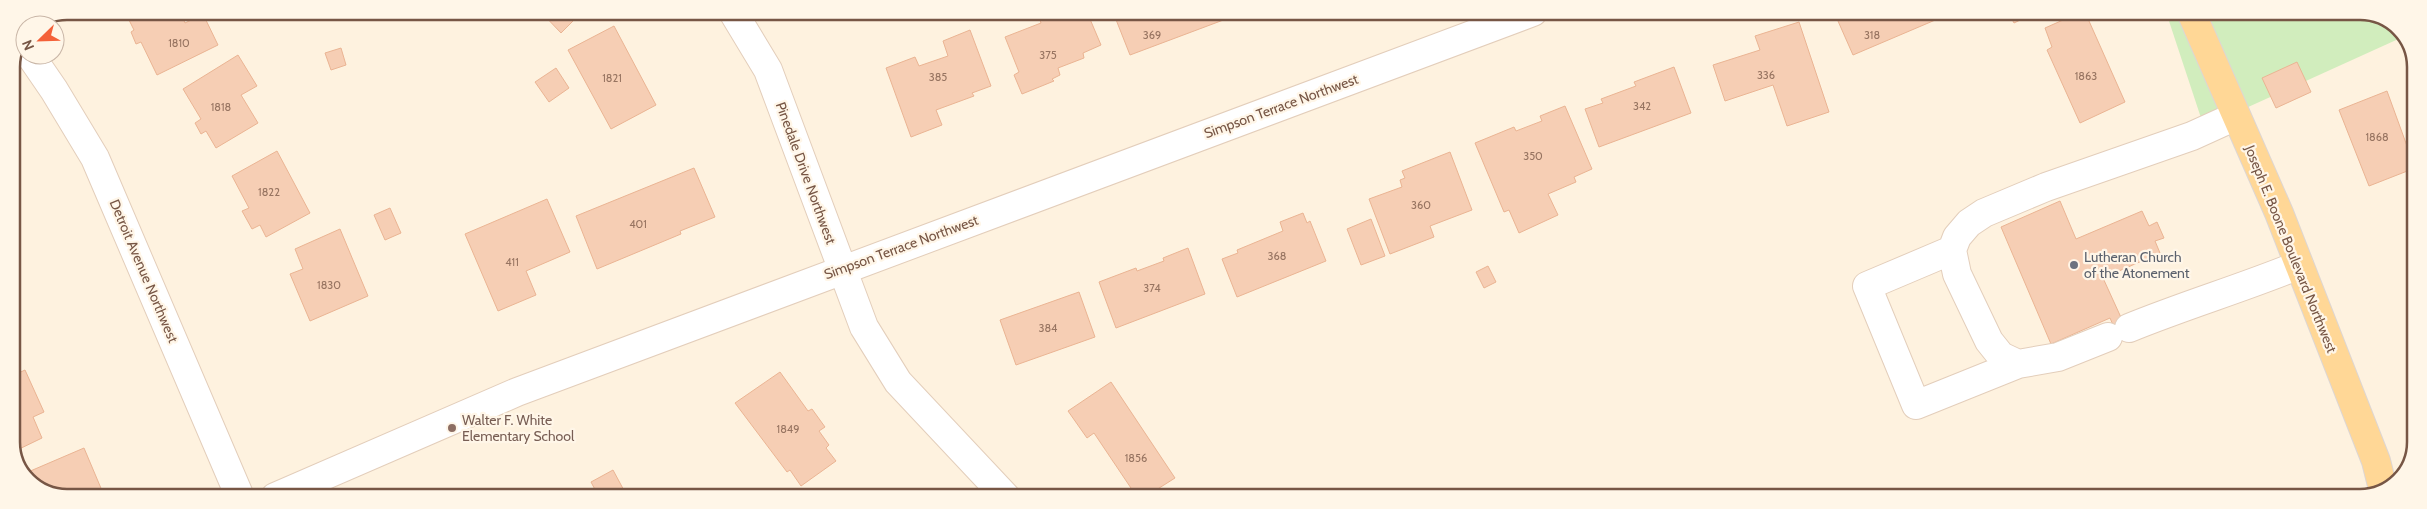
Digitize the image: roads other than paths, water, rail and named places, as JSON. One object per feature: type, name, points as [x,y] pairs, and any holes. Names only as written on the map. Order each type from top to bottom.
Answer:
[{"type":"main road","name":"Joseph E. Boone Boulevard Northwest","points":[[2194,20],[2279,213],[2376,461],[2382,484]]},
{"type":"street","name":"Pinedale Drive Northwest","points":[[738,20],[768,70],[841,270],[864,327],[898,382],[998,489]]},
{"type":"street","name":"Simpson Terrace Northwest","points":[[293,489],[517,392],[841,270],[1484,20]]},
{"type":"street","name":"Detroit Avenue Northwest","points":[[37,65],[95,158],[237,489]]},
{"type":"street","points":[[2018,364],[2002,356],[1989,340],[1964,293],[1957,274],[1952,250],[1957,237],[1969,223],[1984,213],[2046,187],[2192,136],[2236,116]]},
{"type":"street","points":[[1952,250],[1867,286],[1916,405],[2018,364],[2058,357],[2176,308],[2252,284],[2299,265]]},
{"type":"place","name":"Lutheran Church of the Atonement","points":[[2074,265]]},
{"type":"place","name":"Walter F. White Elementary School","points":[[452,428]]}]
